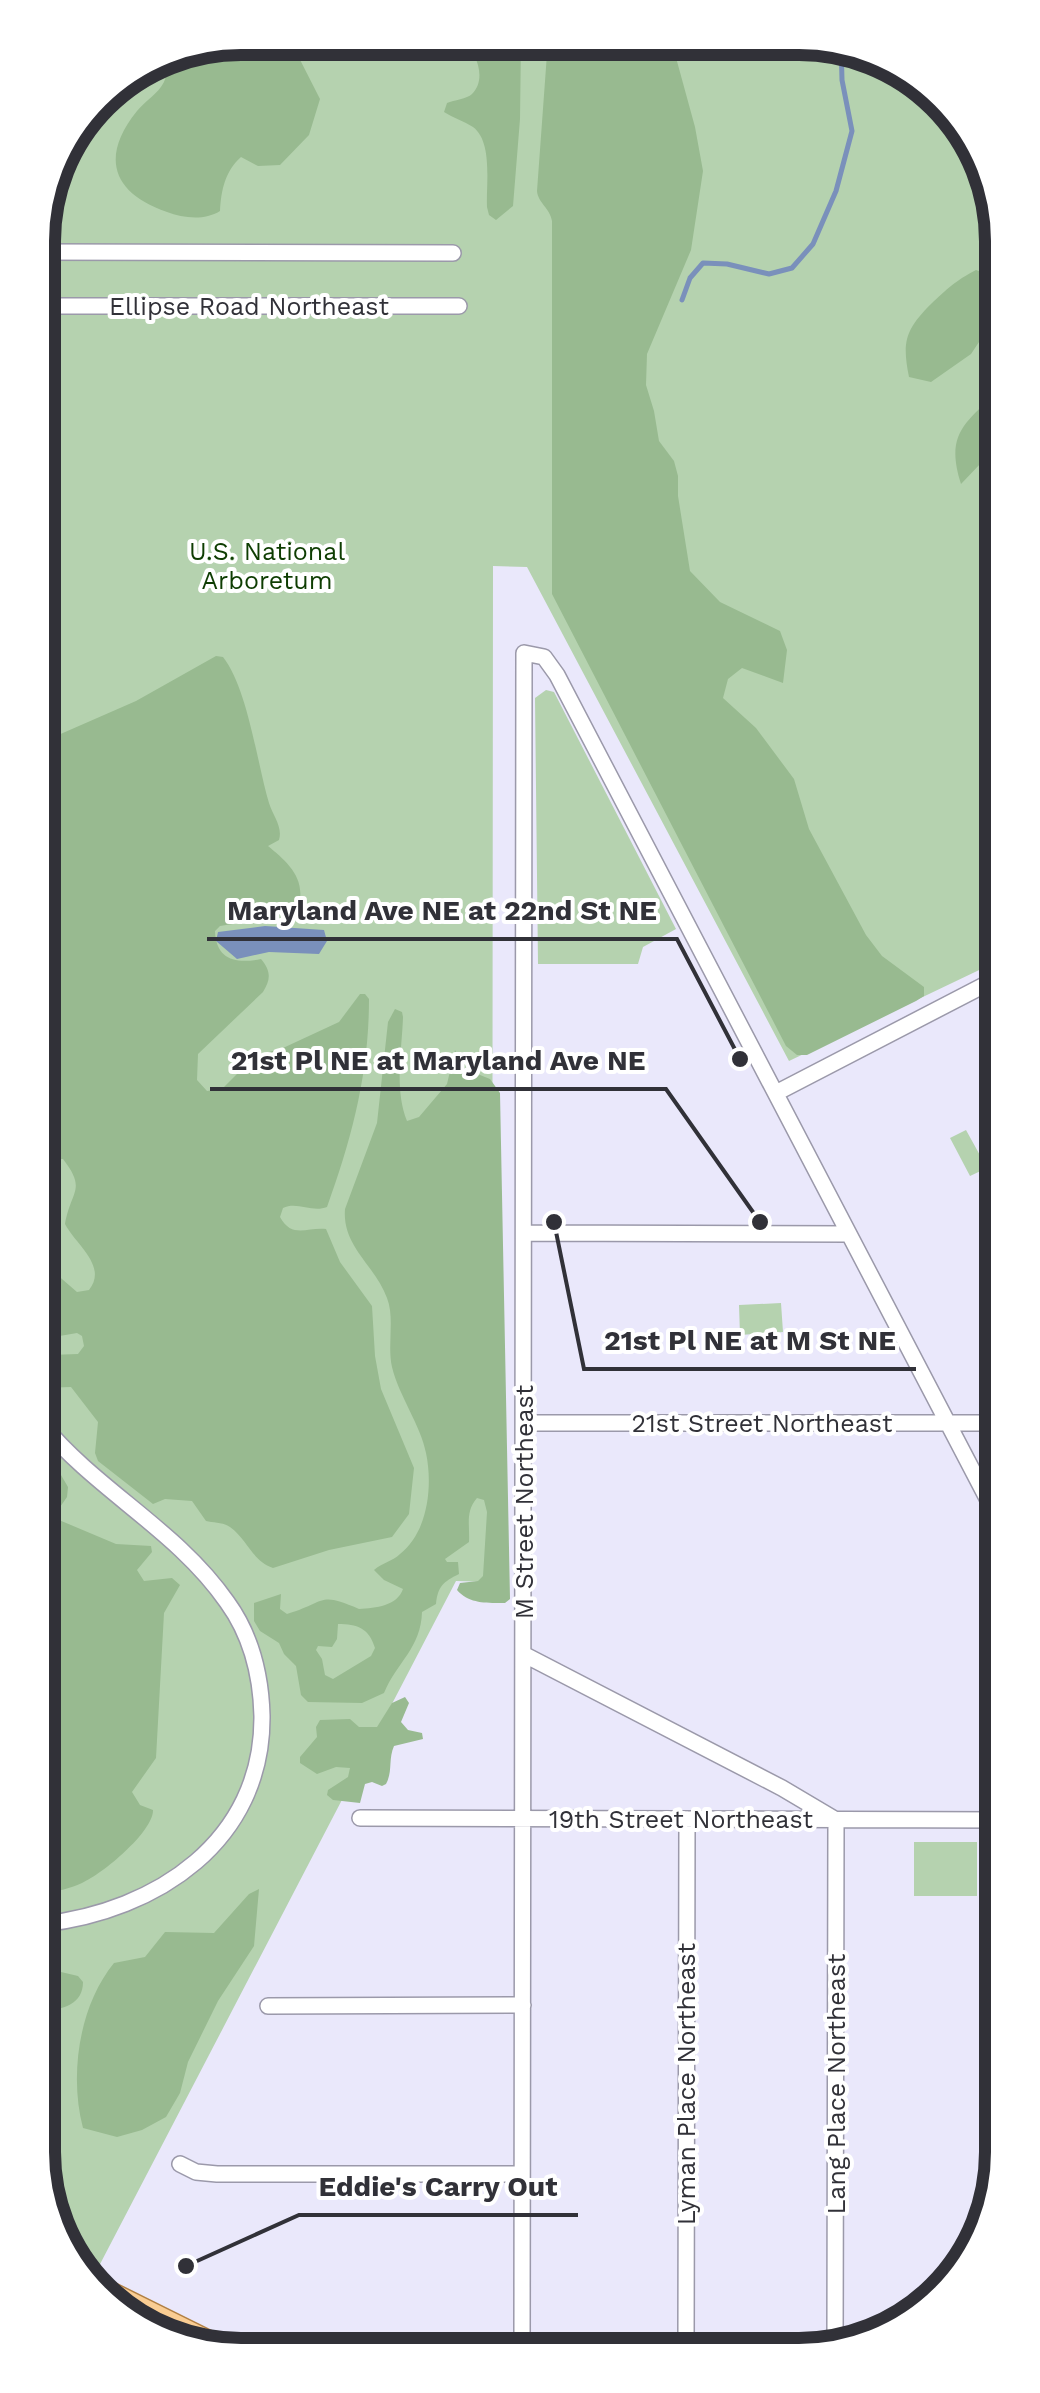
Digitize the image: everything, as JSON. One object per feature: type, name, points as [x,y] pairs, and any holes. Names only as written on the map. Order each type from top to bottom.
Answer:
[{"type":"street","points":[[55,252],[452,253]]},
{"type":"street","name":"Ellipse Road Northeast","points":[[55,306],[459,306]]},
{"type":"street","name":"M Street Northeast","points":[[522,2338],[524,653],[544,657],[551,664],[776,1093]]},
{"type":"street","points":[[985,987],[776,1093],[985,1493]]},
{"type":"street","points":[[524,1233],[850,1234]]},
{"type":"street","name":"21st Street Northeast","points":[[524,1423],[985,1423]]},
{"type":"street","points":[[55,1438],[79,1465],[162,1530],[221,1593],[250,1643],[262,1718],[250,1793],[229,1828],[202,1856],[168,1882],[123,1907],[55,1922]]},
{"type":"street","points":[[524,1655],[782,1788],[836,1820]]},
{"type":"street","name":"19th Street Northeast","points":[[360,1818],[985,1820]]},
{"type":"street","name":"Lyman Place Northeast","points":[[686,1819],[686,2338]]},
{"type":"street","name":"Lang Place Northeast","points":[[835,2334],[836,1820]]},
{"type":"street","points":[[268,2006],[523,2005]]},
{"type":"street","points":[[180,2164],[196,2172],[217,2174],[522,2174]]},
{"type":"green space","points":[[298,55],[320,99],[309,135],[280,165],[258,166],[241,157],[228,175],[220,211],[187,217],[167,212],[134,195],[118,172],[118,144],[125,128],[164,82],[168,70],[205,59]]},
{"type":"green space","points":[[521,55],[513,206],[496,220],[487,207],[486,153],[479,134],[444,112],[447,103],[467,97],[477,88],[475,57]]},
{"type":"green space","points":[[547,55],[675,55],[703,171],[691,250],[647,354],[646,385],[659,441],[674,461],[678,476],[690,571],[720,602],[780,631],[787,650],[783,683],[742,668],[728,679],[723,698],[756,728],[794,779],[809,829],[866,935],[882,956],[924,987],[924,996],[916,1001],[807,1055],[797,1055],[786,1046],[552,594],[552,221],[537,191]]},
{"type":"green space","name":"U.S. National Arboretum","points":[[799,55],[859,65],[912,93],[947,128],[971,170],[983,217],[985,967],[789,1061],[527,567],[493,566],[492,1582],[456,1581],[98,2268],[86,2255],[69,2223],[61,2200],[55,2152],[55,229],[65,181],[86,138],[118,101],[159,74],[217,57]]},
{"type":"green space","points":[[976,270],[985,273],[985,333],[971,354],[931,382],[909,377],[906,345],[911,329],[931,304]]},
{"type":"green space","points":[[985,404],[982,462],[961,484],[955,454],[957,443],[974,414]]},
{"type":"green space","points":[[216,656],[223,657],[239,688],[269,803],[279,826],[279,840],[268,846],[293,870],[300,886],[299,904],[271,918],[220,926],[215,931],[223,954],[243,961],[261,959],[269,979],[263,992],[198,1054],[197,1080],[207,1091],[222,1089],[255,1056],[283,1048],[339,1022],[360,994],[369,999],[366,1053],[357,1105],[327,1207],[288,1206],[280,1217],[295,1230],[326,1229],[340,1262],[372,1306],[381,1389],[414,1468],[409,1514],[392,1537],[329,1550],[273,1568],[260,1560],[230,1527],[206,1521],[192,1501],[165,1499],[153,1504],[98,1461],[98,1422],[71,1387],[55,1388],[55,1355],[78,1354],[84,1346],[77,1333],[55,1337],[55,1273],[77,1292],[89,1290],[95,1273],[65,1224],[76,1184],[63,1159],[55,1159],[55,736],[136,701]]},
{"type":"green space","points":[[546,690],[554,692],[676,929],[643,947],[638,964],[538,964],[535,698]]},
{"type":"green space","points":[[395,1009],[402,1012],[400,1083],[407,1121],[419,1117],[447,1084],[455,1050],[465,1069],[490,1079],[500,1093],[510,1599],[505,1603],[479,1602],[457,1590],[460,1583],[478,1581],[483,1576],[487,1512],[484,1500],[477,1498],[469,1514],[469,1542],[445,1559],[458,1562],[459,1574],[442,1585],[436,1604],[422,1612],[413,1645],[384,1693],[362,1703],[308,1702],[301,1695],[296,1666],[279,1643],[260,1631],[254,1621],[254,1603],[281,1594],[280,1609],[287,1614],[323,1600],[336,1600],[359,1609],[391,1603],[403,1589],[374,1570],[397,1556],[417,1534],[428,1494],[423,1443],[392,1367],[387,1298],[354,1245],[345,1222],[345,1209],[377,1123],[388,1022]],"holes":[[[338,1624],[356,1626],[366,1632],[375,1648],[371,1656],[333,1679],[325,1675],[316,1650],[318,1646],[332,1647]]]},
{"type":"green space","points":[[966,1130],[985,1169],[970,1176],[950,1138]]},
{"type":"green space","points":[[781,1303],[783,1332],[740,1335],[739,1305]]},
{"type":"green space","points":[[55,1472],[68,1487],[67,1497],[58,1510],[59,1520],[116,1544],[151,1546],[152,1552],[137,1570],[144,1581],[172,1578],[180,1585],[164,1613],[156,1758],[132,1792],[140,1805],[153,1810],[151,1819],[137,1840],[102,1871],[55,1892]]},
{"type":"green space","points":[[405,1697],[409,1703],[401,1722],[408,1730],[422,1733],[423,1739],[394,1746],[386,1784],[365,1784],[360,1803],[333,1800],[327,1795],[328,1790],[348,1777],[350,1768],[336,1767],[317,1774],[300,1763],[300,1757],[317,1737],[320,1720],[350,1719],[359,1727],[377,1727],[392,1703]]},
{"type":"green space","points":[[914,1842],[977,1842],[977,1896],[914,1896]]},
{"type":"green space","points":[[259,1889],[254,1946],[218,2001],[166,2117],[117,2137],[83,2128],[77,2086],[80,2042],[92,1999],[114,1963],[145,1957],[165,1932],[214,1933],[249,1894]]},
{"type":"green space","points":[[55,1971],[78,1976],[83,1982],[80,1996],[55,2009]]},
{"type":"water","points":[[265,926],[324,930],[327,941],[319,954],[269,952],[237,959],[216,941],[218,932]]},
{"type":"waterway","points":[[682,300],[690,278],[703,263],[769,274],[792,268],[813,244],[836,191],[852,131],[841,61]]},
{"type":"place","name":"Maryland Ave NE at 22nd St NE","points":[[740,1059]]},
{"type":"place","name":"21st Pl NE at M St NE","points":[[554,1222]]},
{"type":"place","name":"21st Pl NE at Maryland Ave NE","points":[[760,1222]]},
{"type":"place","name":"Eddie's Carry Out","points":[[186,2266]]}]
